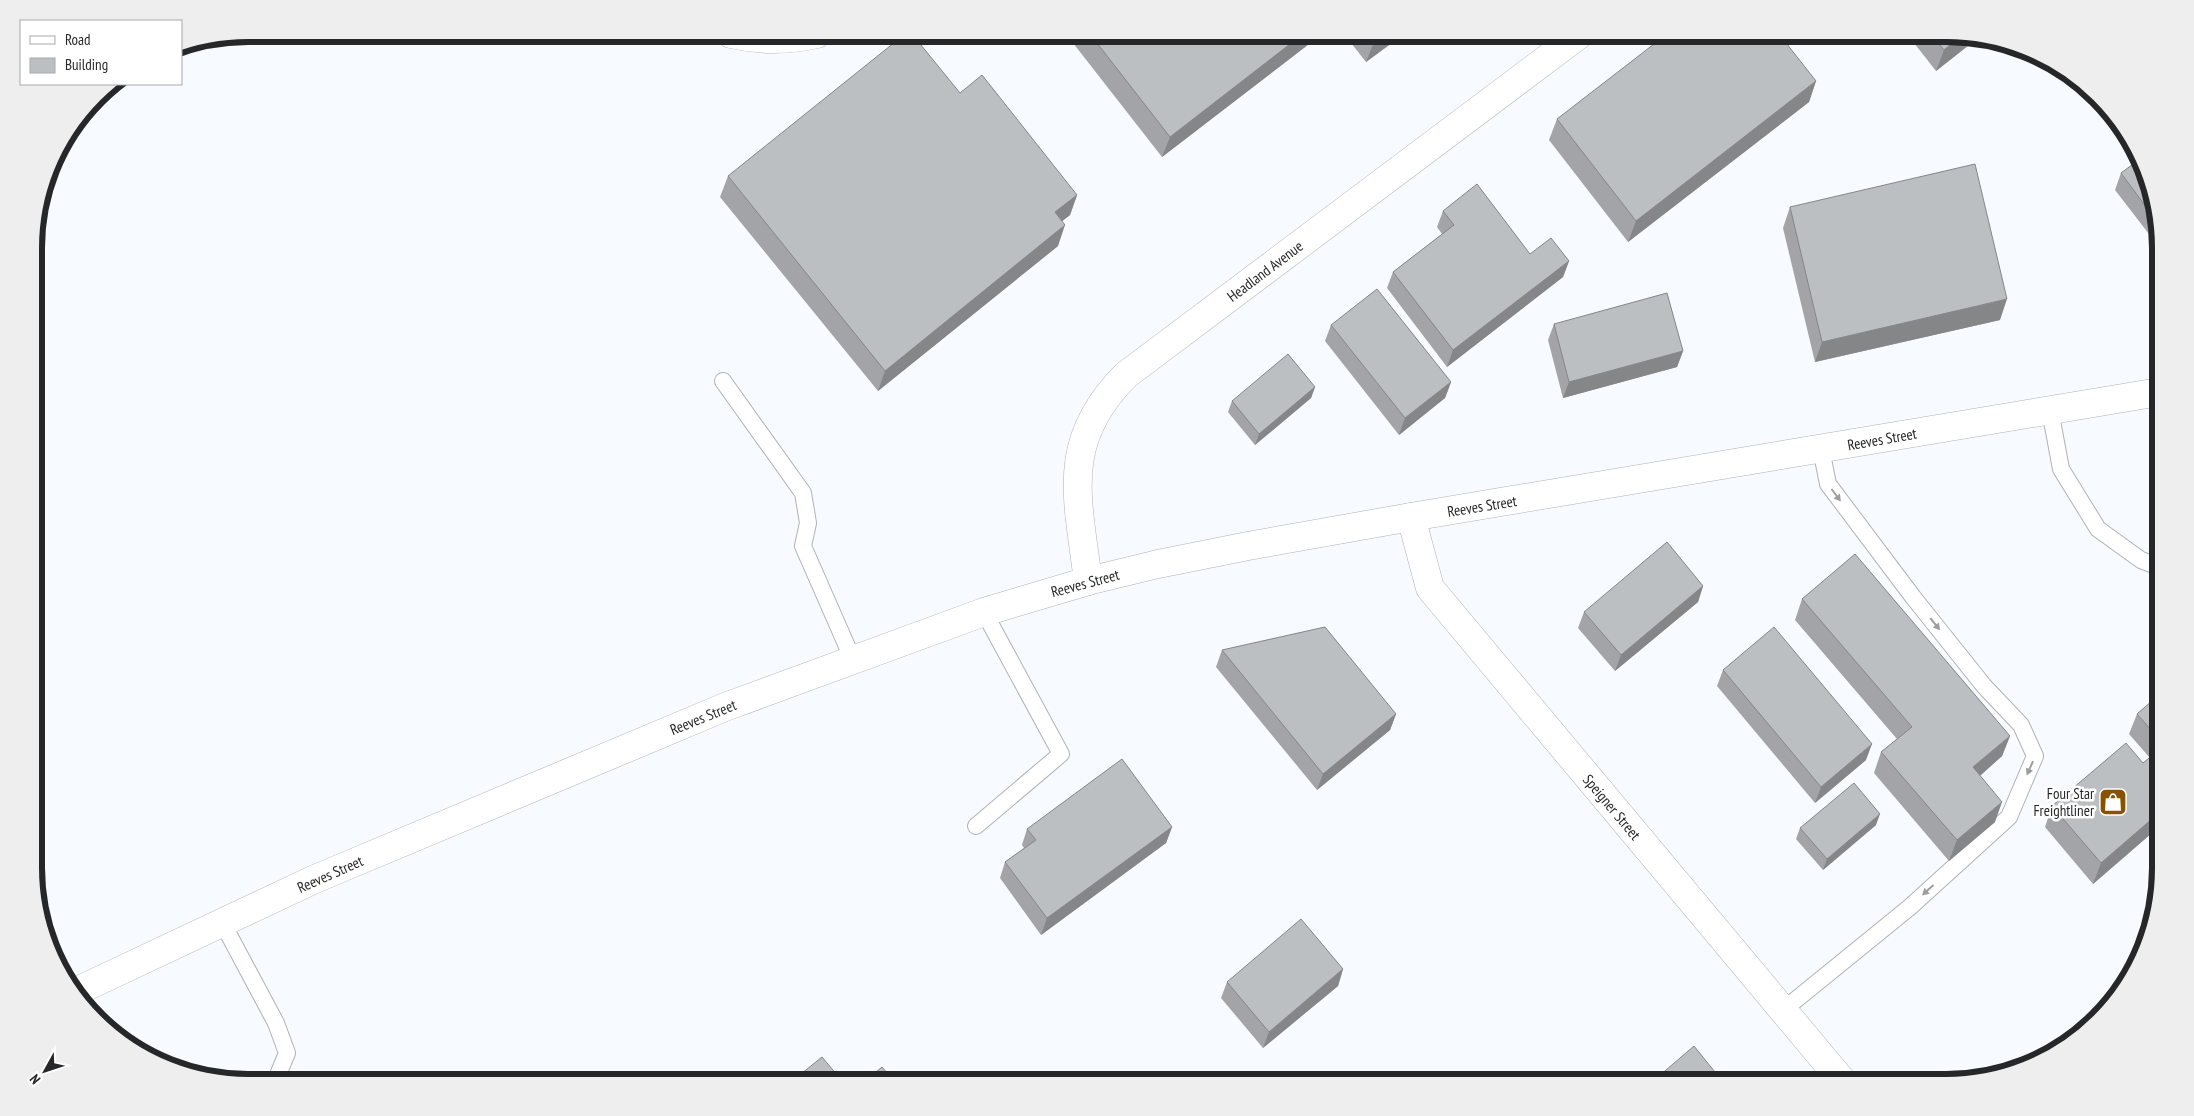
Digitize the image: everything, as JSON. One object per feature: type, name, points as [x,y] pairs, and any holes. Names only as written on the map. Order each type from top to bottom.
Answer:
[{"type":"main road","name":"Headland Avenue","points":[[1088,581],[1077,483],[1079,455],[1088,429],[1110,391],[1126,376],[1569,42]]},
{"type":"main road","name":"Reeves Street","points":[[82,989],[315,879],[725,707],[984,612],[1088,581],[1158,564],[1239,548],[2152,393]]},
{"type":"main road","name":"Speigner Street","points":[[1411,518],[1430,588],[1836,1074]]},
{"type":"lane","points":[[723,381],[803,493],[808,523],[803,546],[853,660]]},
{"type":"lane","points":[[2050,410],[2061,470],[2098,529],[2141,560],[2152,564]]},
{"type":"lane","points":[[1782,1011],[1910,907],[2009,817],[2035,756],[2021,725],[1972,671],[1913,597],[1828,484],[1821,449]]},
{"type":"lane","points":[[976,826],[1061,754],[984,612]]},
{"type":"lane","points":[[222,922],[276,1023],[287,1053],[278,1074]]},
{"type":"building","points":[[895,42],[919,42],[960,93],[982,75],[1077,195],[1055,212],[1065,225],[885,371],[728,176]]},
{"type":"building","points":[[1096,42],[1293,42],[1170,137]]},
{"type":"building","points":[[1657,42],[1785,42],[1816,81],[1636,221],[1557,119]]},
{"type":"building","points":[[1938,42],[1953,43],[1944,50]]},
{"type":"building","points":[[1975,164],[2007,299],[1822,342],[1790,207]]},
{"type":"building","points":[[2133,164],[2141,182],[2148,210],[2121,173]]},
{"type":"building","points":[[1477,184],[1530,254],[1551,238],[1569,261],[1453,350],[1393,272],[1454,225],[1443,211]]},
{"type":"building","points":[[1377,289],[1451,382],[1405,418],[1331,325]]},
{"type":"building","points":[[1667,293],[1683,351],[1569,382],[1554,324]]},
{"type":"building","points":[[1288,354],[1315,387],[1259,434],[1232,401]]},
{"type":"building","points":[[1667,542],[1703,586],[1621,655],[1584,612]]},
{"type":"building","points":[[1855,554],[2010,736],[1973,767],[2002,802],[1957,840],[1881,752],[1912,727],[1802,599]]},
{"type":"building","points":[[1325,627],[1396,714],[1323,774],[1222,650]]},
{"type":"building","points":[[1774,627],[1872,744],[1821,787],[1723,670]]},
{"type":"building","points":[[2152,701],[2152,731],[2137,714]]},
{"type":"building","points":[[2126,743],[2143,763],[2152,756],[2152,819],[2101,863],[2052,806]]},
{"type":"building","points":[[1122,759],[1172,827],[1047,918],[1005,862],[1036,840],[1027,829]]},
{"type":"building","points":[[1854,783],[1880,814],[1827,859],[1800,828]]},
{"type":"building","points":[[1301,919],[1343,969],[1269,1032],[1227,982]]},
{"type":"building","points":[[1694,1046],[1717,1074],[1661,1074]]},
{"type":"building","points":[[822,1057],[836,1074],[801,1074]]},
{"type":"building","points":[[882,1067],[888,1074],[874,1074]]},
{"type":"place","name":"Four Star Freightliner","points":[[2113,802]]}]
